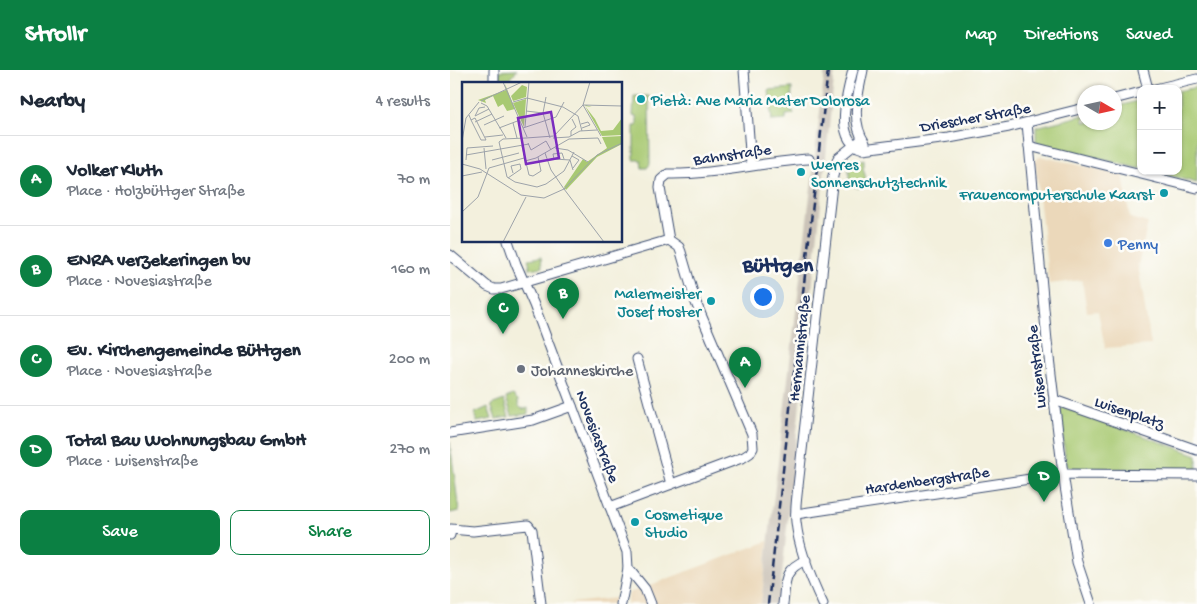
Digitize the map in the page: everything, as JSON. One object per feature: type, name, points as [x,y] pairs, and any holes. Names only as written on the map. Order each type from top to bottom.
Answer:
[{"type":"street","points":[[744,70],[751,165]]},
{"type":"street","points":[[853,70],[844,121],[848,137],[854,145],[863,149],[870,149]]},
{"type":"street","points":[[863,70],[856,122],[862,139],[870,149]]},
{"type":"street","points":[[1143,70],[1147,85]]},
{"type":"street","points":[[1172,85],[1197,79]]},
{"type":"street","points":[[1122,97],[1137,93]]},
{"type":"street","name":"Driescher Straße","points":[[870,149],[949,138],[1028,123],[1077,110]]},
{"type":"street","name":"Luisenstraße","points":[[1028,123],[1054,400],[1063,474],[1077,562],[1091,604]]},
{"type":"street","name":"Hermannistraße","points":[[823,604],[798,534],[796,514],[832,176],[838,158],[862,139]]},
{"type":"street","points":[[1029,146],[1197,188]]},
{"type":"street","name":"Bahnstraße","points":[[669,240],[660,188],[661,180],[668,174],[687,175],[751,165],[809,159]]},
{"type":"street","points":[[450,255],[490,288],[501,289],[669,240],[679,247],[696,304],[752,434],[753,448],[750,453],[744,456],[610,507]]},
{"type":"street","name":"Novesiastraße","points":[[508,242],[627,552],[628,568],[621,604]]},
{"type":"street","points":[[637,359],[671,484]]},
{"type":"street","name":"Luisenplatz","points":[[1054,400],[1197,450]]},
{"type":"street","points":[[450,433],[533,420],[572,406]]},
{"type":"street","points":[[1063,474],[1197,475]]},
{"type":"street","name":"Hardenbergstraße","points":[[796,514],[1063,474]]},
{"type":"street","points":[[450,532],[528,525],[532,530],[542,604]]},
{"type":"street","points":[[784,604],[786,578],[790,570],[795,564],[806,560]]},
{"type":"street","points":[[628,568],[645,589],[651,604]]},
{"type":"shaded area","points":[[825,70],[835,70],[779,604],[761,604]]},
{"type":"shaded area","points":[[1040,156],[1123,175],[1130,218],[1148,223],[1138,265],[1151,345],[1105,348],[1098,311],[1087,312],[1082,280],[1049,284],[1035,161]]},
{"type":"shaded area","points":[[768,541],[761,604],[627,604],[629,593]]},
{"type":"shaded area","points":[[616,598],[614,604],[570,604],[572,603]]},
{"type":"green space","points":[[517,70],[507,82],[499,82],[499,71]]},
{"type":"green space","points":[[1197,87],[1197,183],[1166,175],[1182,175],[1182,90]]},
{"type":"green space","points":[[792,88],[791,111],[794,114],[786,115],[786,120],[772,121],[769,90]]},
{"type":"green space","points":[[634,96],[649,96],[650,164],[647,168],[642,168],[641,160],[634,160],[634,126],[637,126],[637,117],[633,116]]},
{"type":"green space","points":[[1137,101],[1137,168],[1037,143],[1036,127],[1077,117],[1077,130],[1122,130],[1122,105]]},
{"type":"green space","points":[[864,160],[865,185],[858,188],[849,179],[849,164]]},
{"type":"green space","points":[[541,257],[542,267],[529,269],[528,259]]},
{"type":"green space","points":[[513,395],[518,400],[520,407],[523,409],[528,408],[528,414],[512,416],[506,398]]},
{"type":"green space","points":[[504,400],[509,417],[496,419],[491,405]]},
{"type":"green space","points":[[488,407],[492,419],[477,422],[475,413]]},
{"type":"green space","points":[[1063,407],[1197,455],[1197,470],[1070,468],[1066,465],[1060,410]]},
{"type":"green space","points":[[450,442],[459,511],[450,513]]},
{"type":"railway","points":[[768,604],[828,70]]},
{"type":"place","name":"Pietà: Ave Maria Mater Dolorosa","points":[[641,99]]},
{"type":"place","name":"Werres Sonnenschutztechnik","points":[[801,172]]},
{"type":"place","name":"Frauencomputerschule Kaarst","points":[[1164,193]]},
{"type":"place","name":"Penny","points":[[1108,243]]},
{"type":"place","name":"Malermeister Josef Hoster","points":[[711,301]]},
{"type":"place","name":"ENRA verzekeringen bv","points":[[563,319]]},
{"type":"place","name":"Ev. Kirchengemeinde Büttgen","points":[[503,334]]},
{"type":"place","name":"Johanneskirche","points":[[521,369]]},
{"type":"place","name":"Volker Kluth","points":[[745,388]]},
{"type":"place","name":"Total Bau Wohnungsbau GmbH","points":[[1044,502]]},
{"type":"place","name":"Cosmetique Studio","points":[[635,522]]},
{"type":"district","name":"Büttgen","points":[[778,264]]}]
